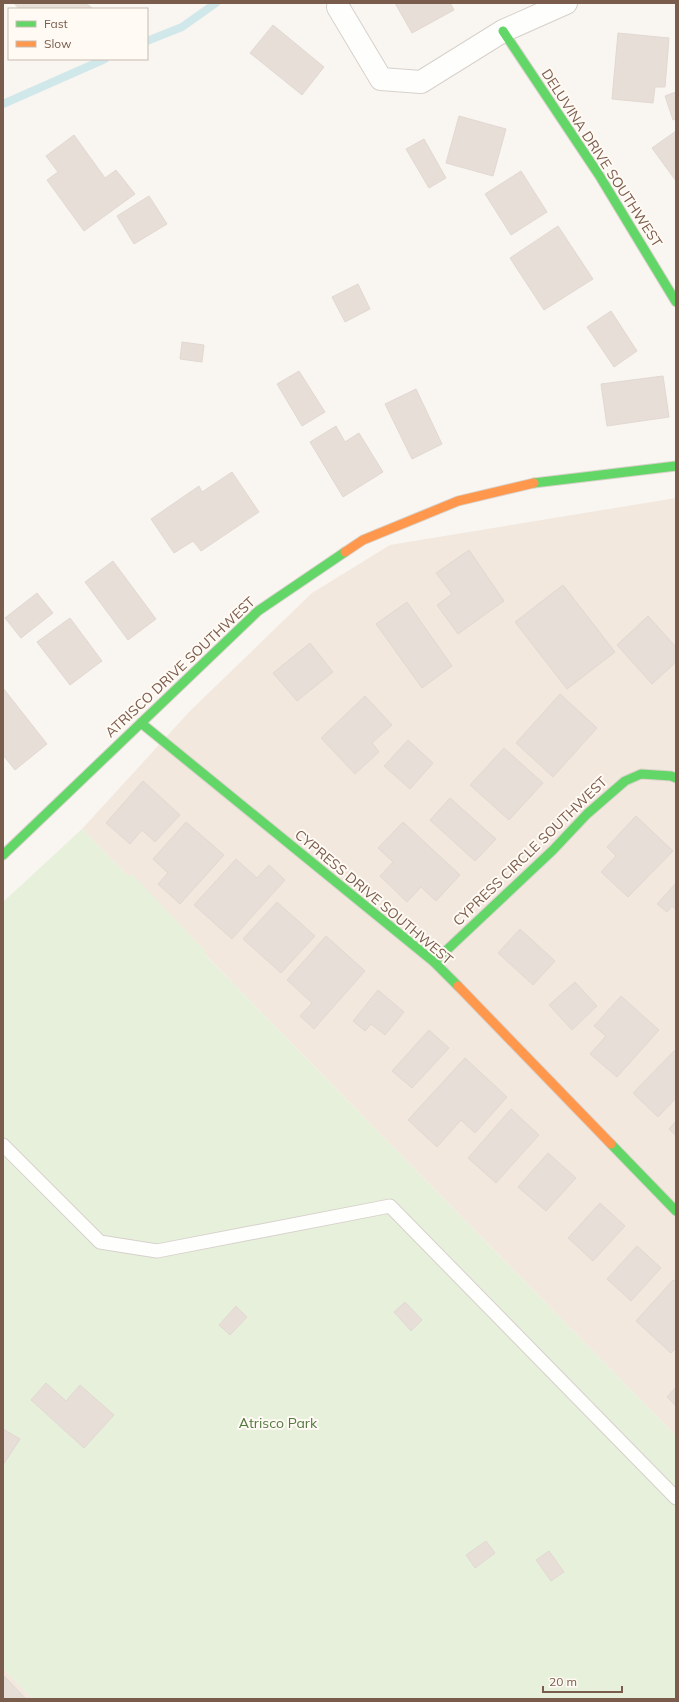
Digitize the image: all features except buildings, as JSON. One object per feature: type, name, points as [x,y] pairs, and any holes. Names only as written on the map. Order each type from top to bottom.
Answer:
[{"type":"street","points":[[338,7],[381,79],[421,82],[503,31],[566,3]]},
{"type":"street","name":"DELUVINA DRIVE SOUTHWEST","points":[[503,31],[599,175],[676,302]]},
{"type":"street","name":"ATRISCO DRIVE SOUTHWEST","points":[[3,855],[258,611],[363,540],[458,501],[544,481],[676,466]]},
{"type":"street","name":"CYPRESS DRIVE SOUTHWEST","points":[[141,723],[231,798],[434,962],[676,1211]]},
{"type":"street","name":"CYPRESS CIRCLE SOUTHWEST","points":[[434,962],[553,850],[587,814],[625,782],[641,774],[671,776],[676,778]]},
{"type":"lane","points":[[3,1145],[100,1242],[157,1251],[390,1206],[676,1498]]},
{"type":"shaded area","points":[[676,498],[676,1436],[82,829],[190,711],[312,593],[390,545]]},
{"type":"shaded area","points":[[3,1668],[33,1699],[3,1699]]},
{"type":"green space","name":"Atrisco Park","points":[[82,829],[128,876],[132,874],[207,953],[205,955],[676,1436],[676,1699],[33,1699],[3,1668],[3,902]]},
{"type":"waterway","points":[[148,41],[182,27],[216,3]]},
{"type":"waterway","points":[[3,104],[103,60]]},
{"type":"traffic: fast","points":[[503,31],[599,175],[676,302]]},
{"type":"traffic: fast","points":[[534,483],[676,466]]},
{"type":"traffic: fast","points":[[3,855],[258,611],[345,552]]},
{"type":"traffic: fast","points":[[141,723],[434,962],[458,986]]},
{"type":"traffic: fast","points":[[434,962],[553,850],[587,814],[625,781],[641,774],[671,776],[676,778]]},
{"type":"traffic: fast","points":[[611,1144],[676,1211]]},
{"type":"traffic: slow","points":[[345,552],[363,540],[458,501],[534,483]]},
{"type":"traffic: slow","points":[[458,986],[611,1144]]}]
